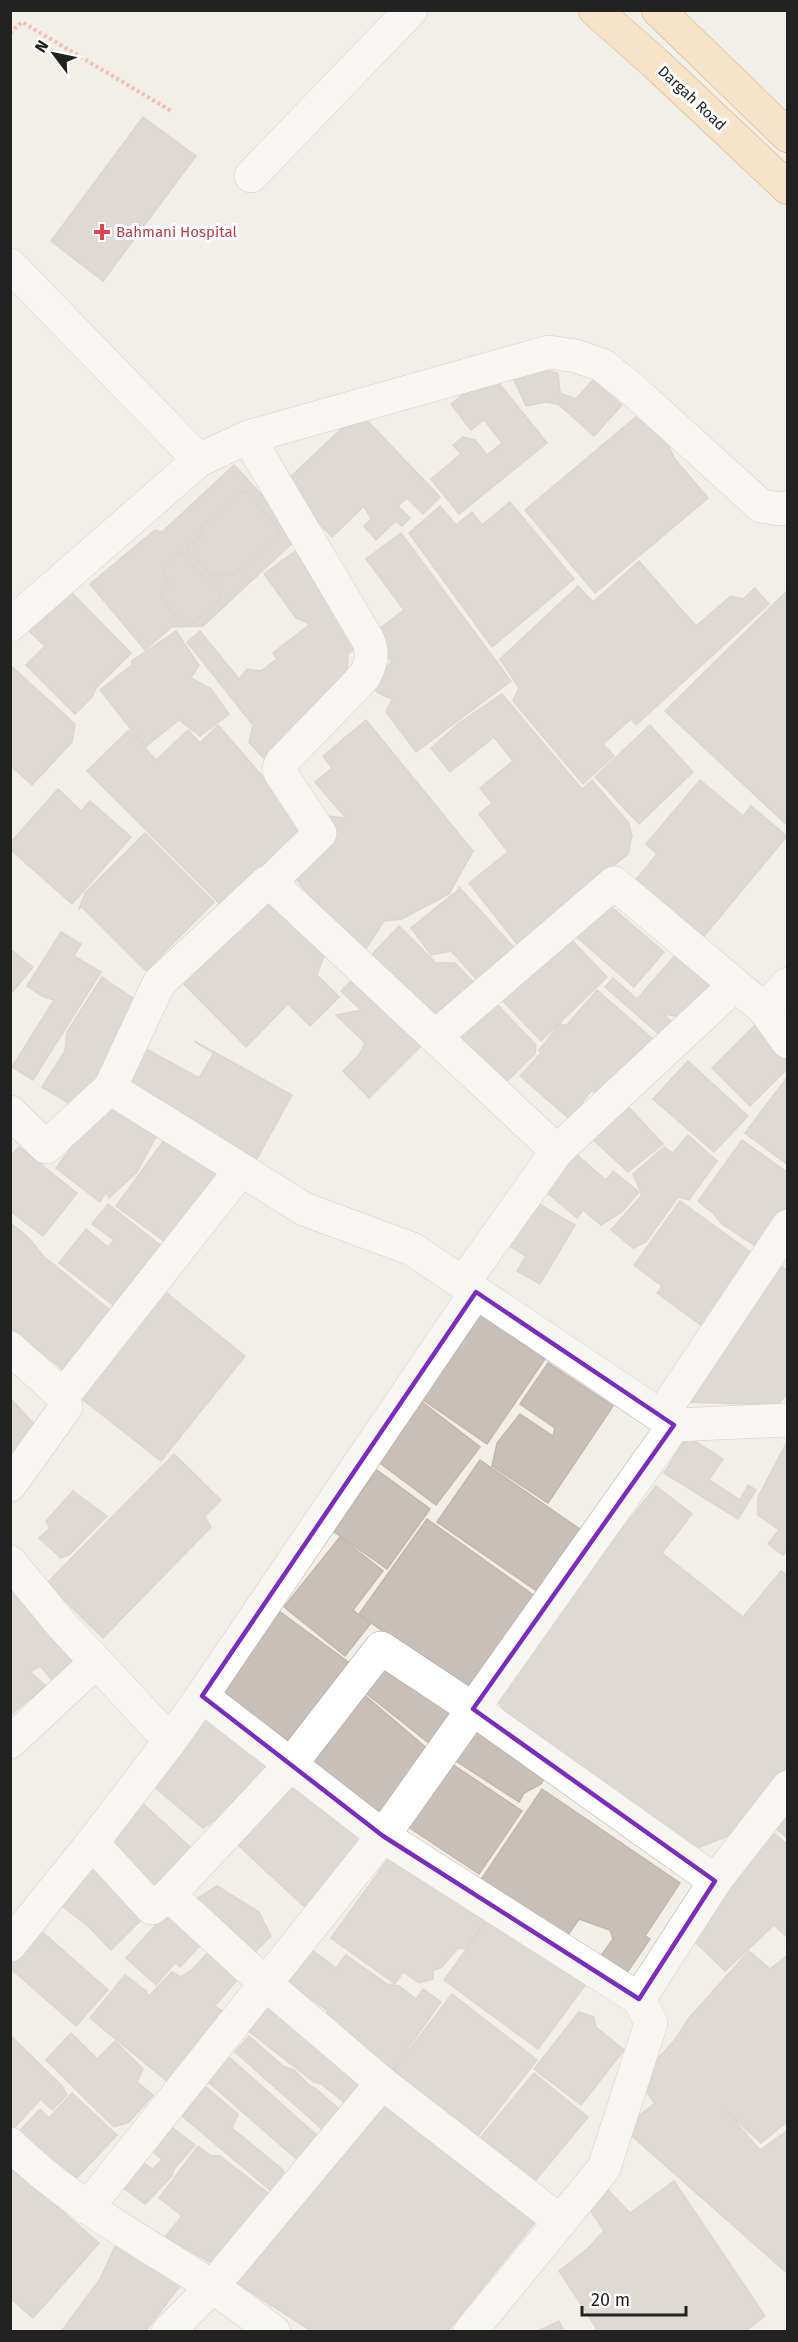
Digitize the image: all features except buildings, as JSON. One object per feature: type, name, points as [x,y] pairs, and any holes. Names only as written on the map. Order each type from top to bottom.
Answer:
[{"type":"main road","name":"Dargah Road","points":[[595,10],[788,188]]},
{"type":"main road","points":[[658,10],[788,136]]},
{"type":"street","points":[[251,176],[411,10]]},
{"type":"street","points":[[10,266],[199,460]]},
{"type":"street","points":[[10,625],[199,460],[248,437],[549,352],[576,356],[602,365],[632,389],[761,506],[780,509],[788,507]]},
{"type":"street","points":[[10,1112],[46,1147],[110,1088],[159,983],[266,883],[269,883],[320,833],[279,769],[281,763],[364,677],[370,666],[373,651],[248,437]]},
{"type":"street","points":[[269,883],[557,1151]]},
{"type":"street","points":[[436,1036],[614,883],[764,1009],[788,1042]]},
{"type":"street","points":[[764,1009],[788,984]]},
{"type":"street","points":[[10,1945],[92,1843],[202,1696],[557,1151],[735,985]]},
{"type":"street","points":[[110,1088],[304,1209],[412,1249],[668,1421],[788,1420]]},
{"type":"street","points":[[63,1396],[241,1170]]},
{"type":"street","points":[[87,2208],[267,1985],[383,1836],[473,1709],[668,1421],[788,1226]]},
{"type":"street","points":[[10,1348],[63,1396],[66,1407],[10,1485]]},
{"type":"street","points":[[10,1562],[62,1625],[170,1741]]},
{"type":"street","points":[[92,1843],[152,1908],[169,1895],[291,1764],[381,1648],[473,1709],[715,1881]]},
{"type":"street","points":[[10,1742],[96,1662]]},
{"type":"street","points":[[202,1696],[383,1836],[639,2000],[651,2023],[603,2168],[470,2331]]},
{"type":"street","points":[[639,2000],[715,1881],[788,1787]]},
{"type":"street","points":[[169,1895],[267,1985],[382,2083],[560,2221]]},
{"type":"street","points":[[168,2331],[212,2287],[382,2083]]},
{"type":"street","points":[[10,2144],[26,2160],[87,2208],[212,2287],[274,2331]]},
{"type":"path","points":[[10,33],[22,22],[173,112]]},
{"type":"highlighted area","points":[[476,1292],[674,1425],[473,1709],[715,1881],[639,1999],[383,1836],[202,1696]]},
{"type":"place","name":"Bahmani Hospital","points":[[102,232]]}]
